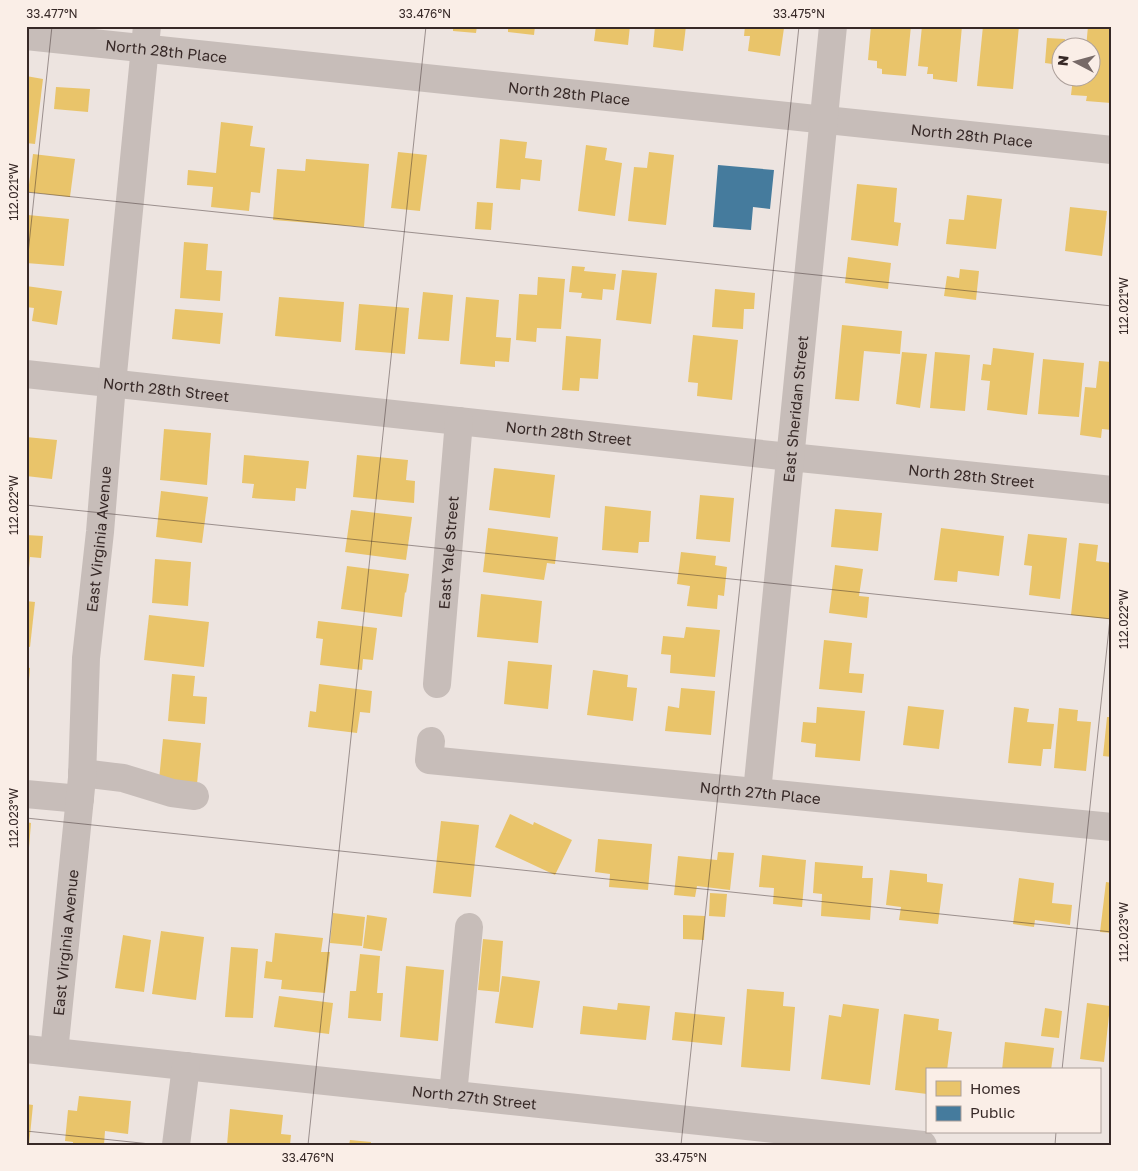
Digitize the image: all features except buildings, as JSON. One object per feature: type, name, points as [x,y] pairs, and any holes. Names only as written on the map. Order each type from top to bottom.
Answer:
[{"type":"street","name":"East Sheridan Street","points":[[757,792],[833,26]]},
{"type":"street","name":"North 28th Place","points":[[26,36],[146,37],[823,120],[1112,150]]},
{"type":"street","name":"East Virginia Avenue","points":[[54,1052],[81,786],[86,658],[100,532],[112,384],[146,37]]},
{"type":"street","name":"North 28th Street","points":[[26,374],[1112,490]]},
{"type":"street","name":"East Yale Street","points":[[437,684],[460,421]]},
{"type":"street","name":"North 27th Place","points":[[431,741],[429,760],[1112,827]]},
{"type":"street","points":[[26,794],[122,778],[172,793],[195,796]]},
{"type":"street","points":[[453,1095],[469,927]]},
{"type":"street","name":"North 27th Street","points":[[26,1049],[923,1145]]},
{"type":"street","points":[[176,1145],[186,1066]]}]
